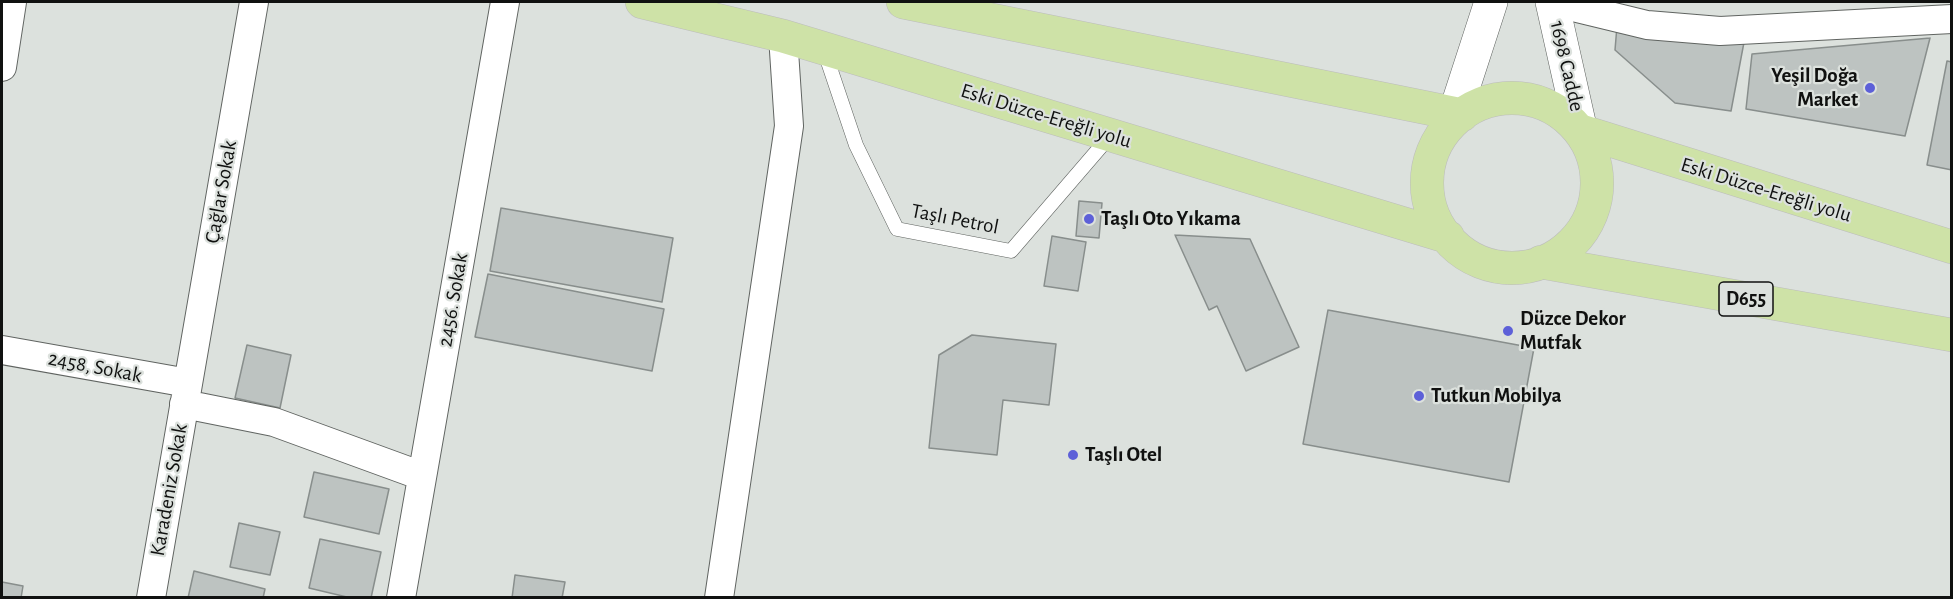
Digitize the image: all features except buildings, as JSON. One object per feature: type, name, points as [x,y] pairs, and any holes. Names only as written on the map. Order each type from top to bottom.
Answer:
[{"type":"main road","name":"Eski Düzce-Ereğli yolu","points":[[642,2],[783,36],[1448,237]]},
{"type":"main road","points":[[903,2],[1456,117]]},
{"type":"main road","points":[[1504,97],[1533,99],[1560,111],[1581,131],[1594,158],[1598,187],[1591,215],[1577,238],[1557,255],[1532,266],[1506,268],[1479,262],[1456,247],[1439,227],[1429,202],[1428,175],[1435,146],[1456,117],[1475,105],[1504,97]]},
{"type":"main road","name":"Eski Düzce-Ereğli yolu","points":[[1581,131],[1952,247]]},
{"type":"main road","name":"D655","points":[[1540,262],[1952,336]]},
{"type":"street","points":[[2,67],[12,2]]},
{"type":"street","name":"Çağlar Sokak","points":[[186,394],[254,2]]},
{"type":"street","name":"2456. Sokak","points":[[401,597],[505,2]]},
{"type":"street","points":[[1456,117],[1491,2]]},
{"type":"street","points":[[1552,2],[1647,25],[1720,31],[1952,19]]},
{"type":"street","name":"1698 Cadde","points":[[1552,2],[1581,131]]},
{"type":"street","points":[[719,597],[789,126],[783,36]]},
{"type":"street","name":"2458, Sokak","points":[[2,350],[186,394],[274,422],[422,476]]},
{"type":"street","name":"Karadeniz Sokak","points":[[151,597],[186,394]]},
{"type":"lane","name":"Taşlı Petrol","points":[[823,48],[856,145],[897,229],[1011,251],[1111,135]]},
{"type":"place","name":"Yeşil Doğa Market","points":[[1870,88]]},
{"type":"place","name":"Taşlı Oto Yıkama","points":[[1089,219]]},
{"type":"place","name":"Düzce Dekor Mutfak","points":[[1508,331]]},
{"type":"place","name":"Tutkun Mobilya","points":[[1419,396]]},
{"type":"place","name":"Taşlı Otel","points":[[1073,455]]}]
